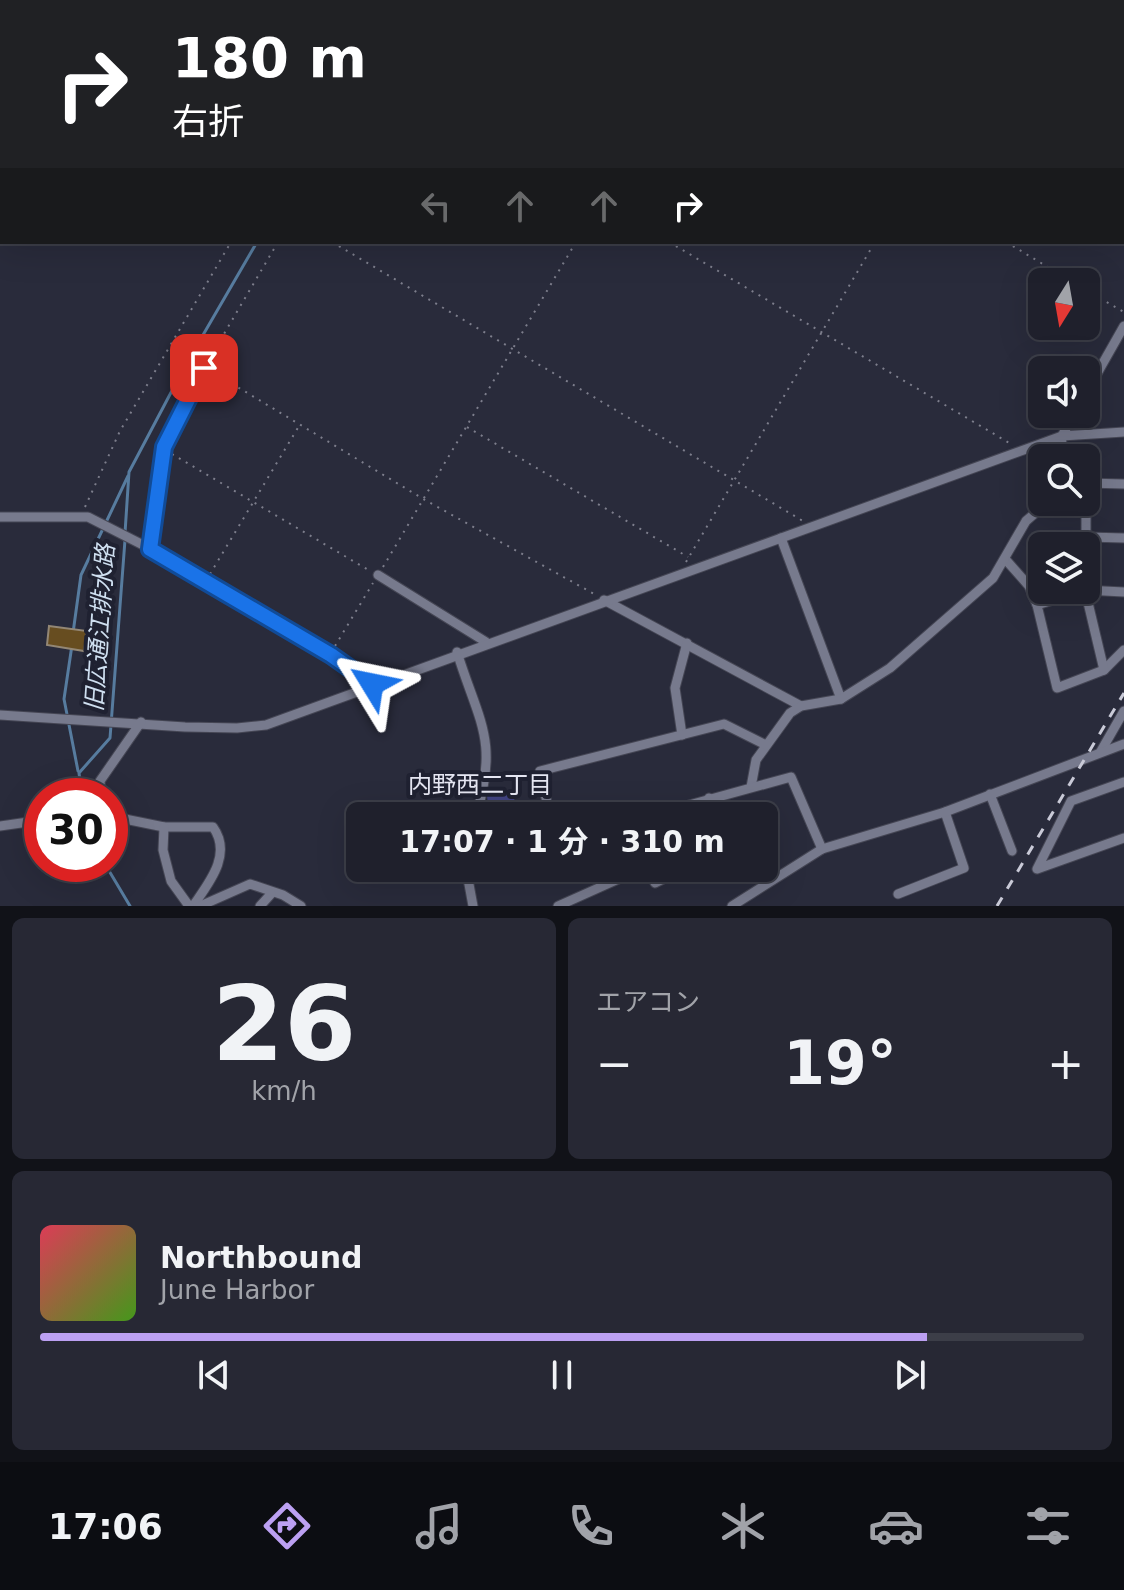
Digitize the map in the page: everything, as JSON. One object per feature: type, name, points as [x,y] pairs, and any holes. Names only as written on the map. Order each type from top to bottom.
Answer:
[{"type":"street","points":[[1100,372],[1119,344],[1124,326]]},
{"type":"street","points":[[148,548],[164,447],[204,368]]},
{"type":"street","points":[[1062,444],[1066,428]]},
{"type":"street","points":[[0,715],[237,728],[266,725],[457,652],[1062,436],[1124,432]]},
{"type":"street","points":[[1100,483],[1124,484]]},
{"type":"street","points":[[0,517],[85,516],[148,548],[331,655],[372,684]]},
{"type":"street","points":[[751,787],[756,760],[790,713],[801,706],[841,699],[890,668],[993,578],[1032,516]]},
{"type":"street","points":[[1100,537],[1124,538]]},
{"type":"street","points":[[781,538],[841,699]]},
{"type":"street","points":[[1006,560],[1029,586],[1037,605],[1057,688],[1104,670],[1124,650]]},
{"type":"street","points":[[378,575],[486,642]]},
{"type":"street","points":[[1100,591],[1124,592]]},
{"type":"street","points":[[604,600],[801,706]]},
{"type":"street","points":[[1088,604],[1104,670]]},
{"type":"street","points":[[682,735],[675,688],[687,643]]},
{"type":"street","points":[[457,652],[483,719],[488,749],[482,802]]},
{"type":"street","points":[[1101,751],[1124,711]]},
{"type":"street","points":[[102,778],[141,722]]},
{"type":"street","points":[[547,802],[540,771],[724,724],[766,745]]},
{"type":"street","points":[[732,906],[822,849],[945,812],[1124,744]]},
{"type":"street","points":[[698,802],[791,777],[822,849]]},
{"type":"street","points":[[1124,782],[1071,801],[1037,869],[1124,838]]},
{"type":"street","points":[[990,794],[1012,851]]},
{"type":"street","points":[[709,798],[710,802]]},
{"type":"street","points":[[898,894],[964,868],[945,812]]},
{"type":"street","points":[[128,820],[164,827],[213,827],[218,834],[220,867],[191,906],[171,881],[163,850],[164,827]]},
{"type":"street","points":[[0,826],[24,823]]},
{"type":"street","points":[[469,882],[473,906]]},
{"type":"street","points":[[558,906],[612,882]]},
{"type":"street","points":[[200,906],[250,884],[271,894],[283,895],[301,906]]},
{"type":"street","points":[[260,906],[271,894]]},
{"type":"path","points":[[85,516],[120,431],[230,244]]},
{"type":"path","points":[[277,244],[204,368],[425,500],[604,600]]},
{"type":"path","points":[[335,244],[813,526]]},
{"type":"path","points":[[425,500],[575,244]]},
{"type":"path","points":[[672,244],[1023,451]]},
{"type":"path","points":[[680,573],[874,244]]},
{"type":"path","points":[[1009,244],[1050,268]]},
{"type":"path","points":[[1100,298],[1124,312]]},
{"type":"path","points":[[206,582],[300,425]]},
{"type":"path","points":[[467,427],[689,558]]},
{"type":"path","points":[[164,447],[378,575]]},
{"type":"shaded area","points":[[512,791],[515,802],[488,802],[487,796]]},
{"type":"building","points":[[49,626],[87,631],[84,651],[47,645]]},
{"type":"waterway","name":"旧広通江排水路","points":[[125,533],[129,472],[185,366],[256,244]]},
{"type":"waterway","name":"旧広通江排水路","points":[[73,633],[81,575],[128,476]]},
{"type":"waterway","name":"旧広通江排水路","points":[[80,778],[79,773],[110,738],[125,540]]},
{"type":"waterway","name":"旧広通江排水路","points":[[72,645],[64,699],[78,771]]},
{"type":"waterway","name":"旧広通江排水路","points":[[116,882],[130,906]]},
{"type":"railway","points":[[997,906],[1124,693]]},
{"type":"district","name":"内野西二丁目","points":[[480,785]]},
{"type":"route","points":[[204,368],[164,447],[155,490],[155,521],[150,549],[331,655],[372,684]]}]
